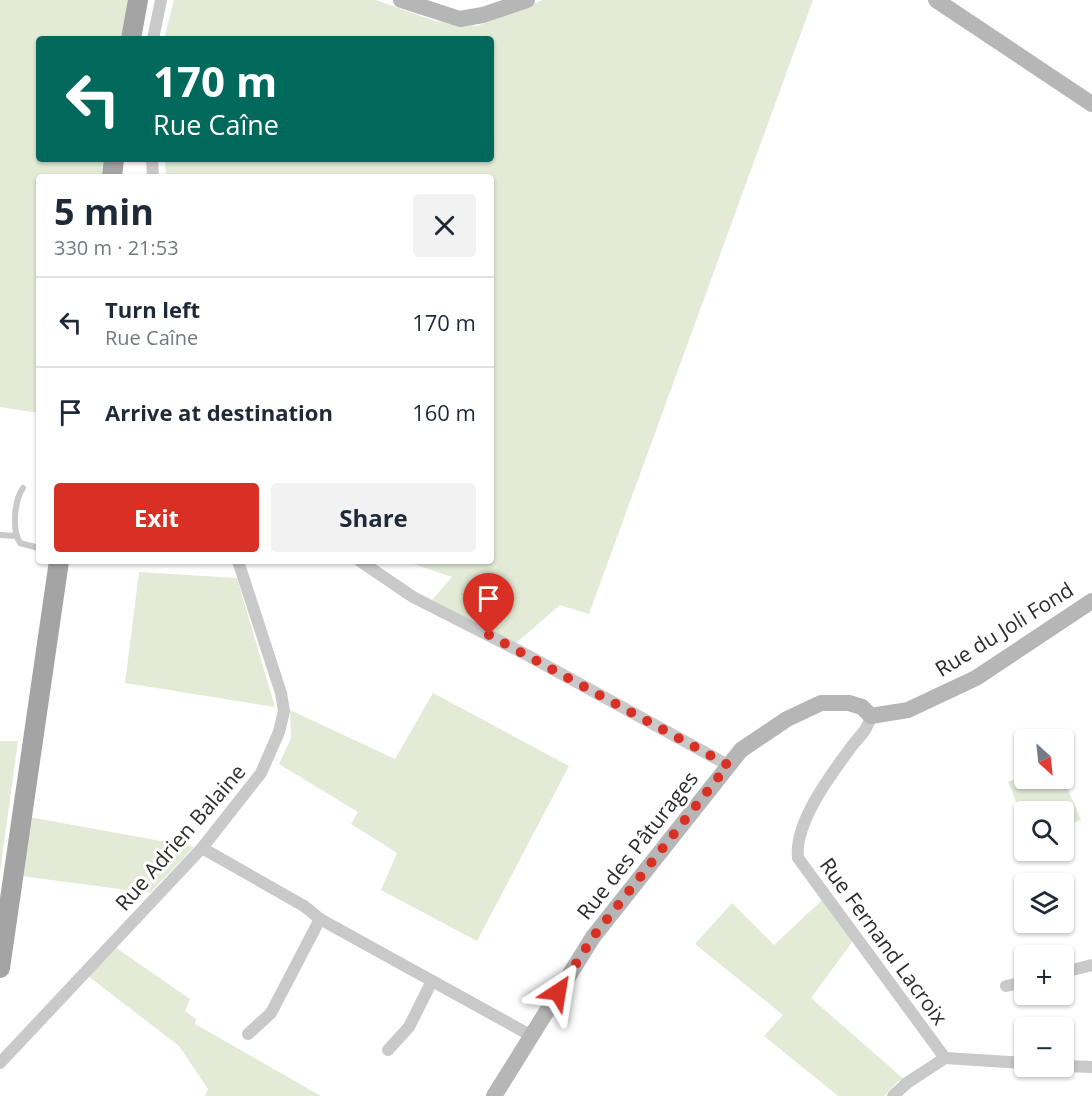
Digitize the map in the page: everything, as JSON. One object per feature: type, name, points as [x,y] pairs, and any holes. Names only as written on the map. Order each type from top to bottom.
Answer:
[{"type":"main road","points":[[132,36],[138,0]]},
{"type":"main road","points":[[0,968],[59,564]]},
{"type":"street","points":[[154,36],[161,0]]},
{"type":"street","points":[[401,0],[460,19],[483,15],[528,0]]},
{"type":"street","points":[[936,0],[1092,104]]},
{"type":"street","name":"Rue Adrien Balaine","points":[[0,1063],[202,848],[261,773],[279,732],[284,711],[282,693],[239,564]]},
{"type":"street","points":[[364,564],[413,597],[527,655],[728,765]]},
{"type":"street","name":"Rue du Joli Fond","points":[[871,716],[908,710],[976,678],[1092,600]]},
{"type":"street","name":"Rue des Pâturages","points":[[494,1096],[593,937],[741,750],[760,736],[821,703],[849,703],[862,707],[871,716]]},
{"type":"street","name":"Rue Fernand Lacroix","points":[[871,716],[868,729],[849,749],[802,825],[796,844],[798,858],[945,1058],[1014,1062]]},
{"type":"street","points":[[202,848],[304,906],[320,919],[530,1035]]},
{"type":"street","points":[[248,1034],[271,1013],[320,919]]},
{"type":"street","points":[[1074,970],[1092,965]]},
{"type":"street","points":[[388,1050],[409,1027],[432,981]]},
{"type":"street","points":[[1006,986],[1014,984]]},
{"type":"street","points":[[893,1096],[906,1083],[945,1058]]},
{"type":"street","points":[[1074,1066],[1092,1067]]},
{"type":"lane","points":[[23,488],[19,500],[16,536],[20,543],[36,548]]},
{"type":"lane","points":[[0,535],[16,536]]},
{"type":"green space","points":[[0,0],[128,0],[122,36],[36,36],[36,162],[105,162],[103,174],[36,174],[36,413],[0,407]]},
{"type":"green space","points":[[174,0],[376,0],[435,21],[477,26],[543,0],[813,0],[589,614],[560,605],[516,643],[432,600],[452,577],[414,564],[494,564],[494,174],[166,174],[165,162],[494,162],[494,36],[165,36]]},
{"type":"green space","points":[[139,572],[237,578],[275,707],[125,683]]},
{"type":"green space","points":[[433,693],[569,766],[477,941],[381,890],[397,853],[351,824],[358,812],[279,764],[291,738],[290,710],[395,759]]},
{"type":"green space","points":[[0,741],[18,741],[0,872]]},
{"type":"green space","points":[[1014,779],[1014,789],[1068,789],[1073,801],[1016,801],[1008,782]]},
{"type":"green space","points":[[1074,804],[1081,820],[1074,823]]},
{"type":"green space","points":[[29,817],[194,847],[150,893],[21,876]]},
{"type":"green space","points":[[822,900],[853,941],[811,998],[905,1080],[898,1081],[884,1096],[838,1096],[764,1036],[783,1015],[695,944],[732,903],[774,945]]},
{"type":"green space","points":[[115,947],[190,999],[185,1011],[196,1019],[195,1024],[321,1096],[205,1096],[208,1089],[179,1046],[88,976]]},
{"type":"route","points":[[489,635],[728,765],[593,937],[558,992]]}]
